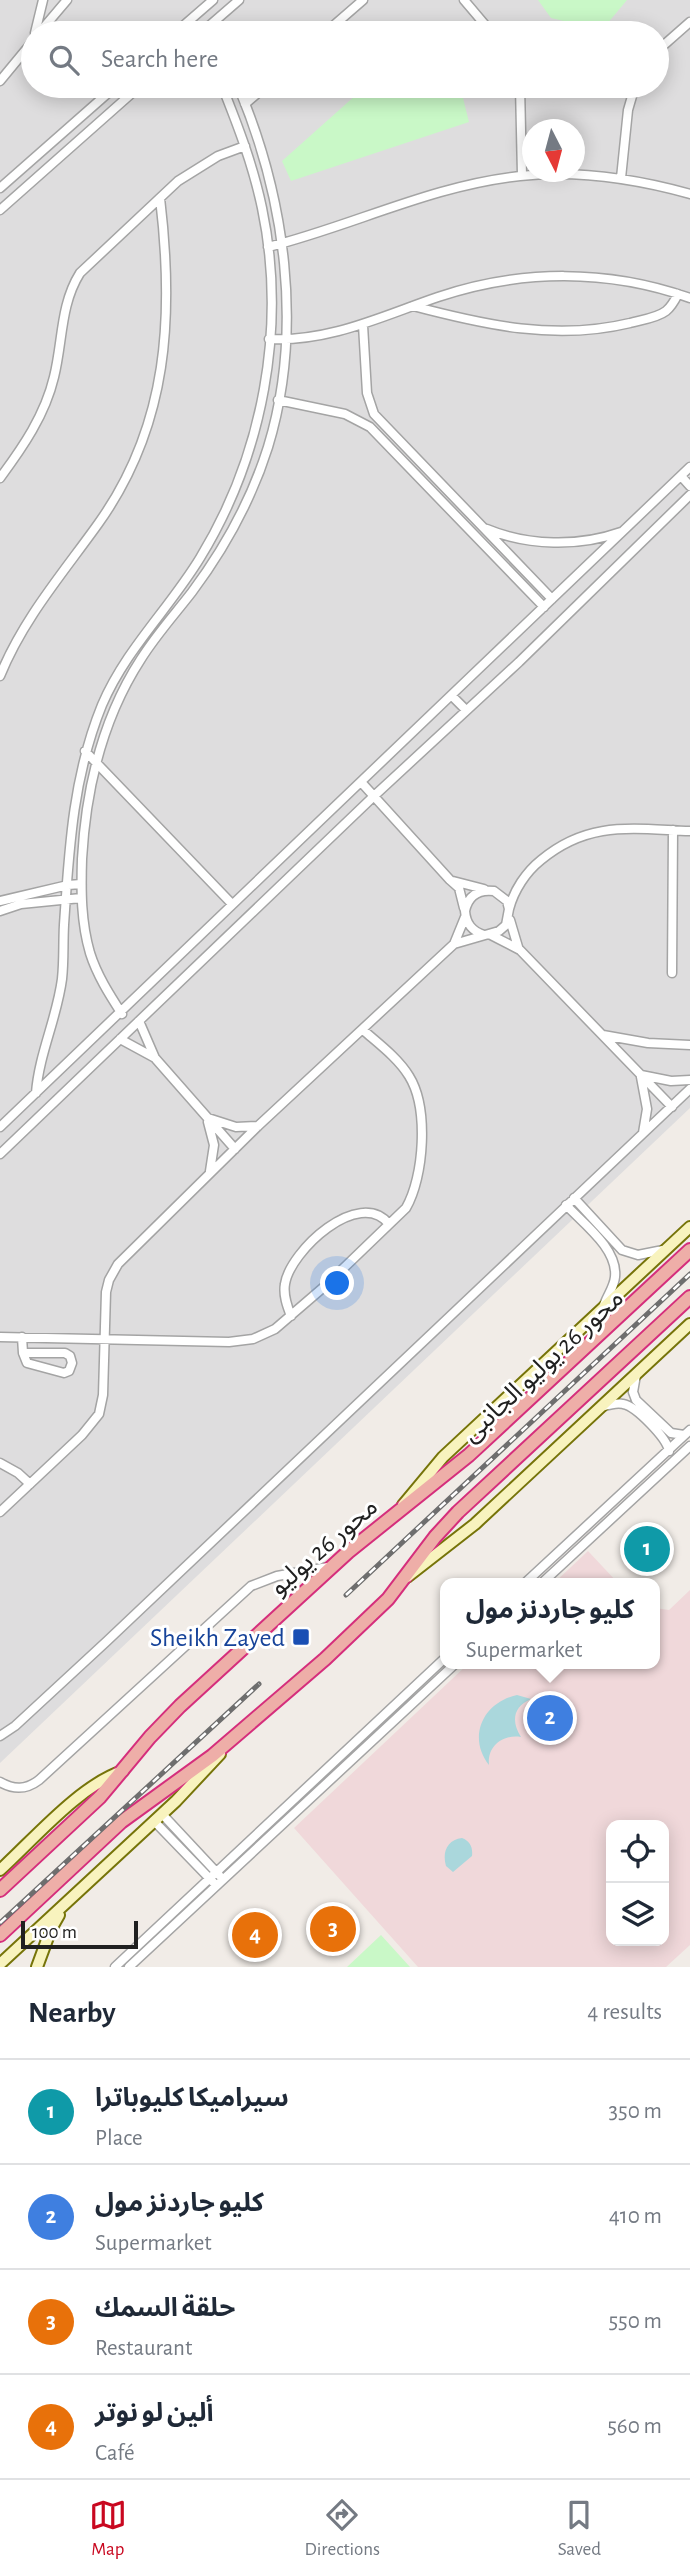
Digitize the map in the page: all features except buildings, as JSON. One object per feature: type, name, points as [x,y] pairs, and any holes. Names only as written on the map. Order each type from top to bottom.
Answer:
[{"type":"highway","name":"محور 26 يوليو","points":[[0,1890],[100,1797],[180,1706],[331,1567],[469,1455],[690,1250]]},
{"type":"highway","points":[[0,1935],[121,1822],[230,1742],[368,1619],[458,1512],[690,1297]]},
{"type":"main road","name":"محور 26 يوليو الجانبى","points":[[401,1508],[443,1457],[690,1227]]},
{"type":"main road","points":[[405,1578],[468,1530],[690,1324]]},
{"type":"main road","points":[[0,1965],[158,1818],[230,1742]]},
{"type":"main road","points":[[0,1870],[89,1789],[108,1776],[123,1771]]},
{"type":"main road","points":[[37,1967],[51,1929],[65,1905]]},
{"type":"main road","points":[[40,1955],[46,1967]]},
{"type":"street","points":[[39,21],[43,0]]},
{"type":"street","points":[[47,21],[68,0]]},
{"type":"street","points":[[189,21],[213,0]]},
{"type":"street","points":[[219,21],[239,0]]},
{"type":"street","points":[[339,21],[363,0]]},
{"type":"street","points":[[464,0],[482,21]]},
{"type":"street","points":[[669,40],[690,22]]},
{"type":"street","points":[[0,81],[21,56]]},
{"type":"street","points":[[0,188],[102,98]]},
{"type":"street","points":[[0,210],[126,98]]},
{"type":"street","points":[[36,1093],[37,1076],[52,1030],[60,992],[74,808],[85,751],[103,704],[130,652],[185,582],[232,498],[259,417],[269,340],[268,247],[260,199],[245,146],[227,98]]},
{"type":"street","points":[[122,1014],[104,986],[91,956],[85,934],[81,898],[86,813],[96,761],[126,683],[158,634],[209,568],[240,513],[268,446],[278,400],[285,340],[283,243],[268,168],[243,98]]},
{"type":"street","points":[[246,104],[253,98]]},
{"type":"street","points":[[268,247],[436,194],[522,176],[520,98]]},
{"type":"street","points":[[621,178],[632,98]]},
{"type":"street","points":[[0,478],[28,438],[42,411],[58,361],[65,303],[80,272],[160,198],[199,167],[245,146]]},
{"type":"street","points":[[585,177],[621,178],[690,194]]},
{"type":"street","points":[[0,676],[22,631],[50,587],[99,523],[119,491],[136,457],[150,419],[161,379],[166,326],[165,244],[160,198]]},
{"type":"street","points":[[269,340],[332,334],[483,285],[548,276],[612,278],[690,298]]},
{"type":"street","points":[[412,306],[502,327],[573,331],[624,324],[662,314],[669,309],[678,294]]},
{"type":"street","points":[[363,325],[368,399],[374,414],[552,599]]},
{"type":"street","points":[[278,400],[345,414],[369,427],[544,607]]},
{"type":"street","points":[[0,1127],[122,1014],[232,904],[690,467]]},
{"type":"street","points":[[681,476],[690,486]]},
{"type":"street","points":[[1,1150],[519,662],[690,495]]},
{"type":"street","points":[[483,528],[515,539],[553,542],[590,540],[624,531]]},
{"type":"street","points":[[452,696],[466,710]]},
{"type":"street","points":[[85,751],[232,904]]},
{"type":"street","points":[[361,782],[459,888],[469,926],[475,932],[520,950],[672,1107]]},
{"type":"street","points":[[454,944],[487,935],[506,925],[515,891],[521,883],[535,865],[572,838],[618,828],[690,831]]},
{"type":"street","points":[[672,973],[673,830]]},
{"type":"street","points":[[450,880],[490,890],[507,901],[520,950]]},
{"type":"street","points":[[0,1512],[82,1435],[99,1415],[103,1395],[106,1292],[118,1264],[258,1126],[454,944],[472,896],[521,883]]},
{"type":"street","points":[[0,901],[81,884]]},
{"type":"street","points":[[0,911],[21,904],[81,898]]},
{"type":"street","points":[[139,1021],[155,1058],[235,1149]]},
{"type":"street","points":[[0,1337],[241,1341],[275,1329],[291,1316],[405,1208],[417,1185],[421,1118],[418,1097],[410,1077],[363,1030]]},
{"type":"street","points":[[603,1034],[648,1043],[690,1045]]},
{"type":"street","points":[[120,1039],[155,1058]]},
{"type":"street","points":[[640,1074],[671,1081],[690,1080]]},
{"type":"street","points":[[640,1074],[647,1109],[643,1134]]},
{"type":"street","points":[[0,1736],[15,1726],[112,1637],[690,1089]]},
{"type":"street","points":[[205,1116],[236,1127],[258,1126]]},
{"type":"street","points":[[205,1116],[215,1145],[209,1175]]},
{"type":"street","points":[[574,1198],[622,1250],[638,1255],[666,1249]]},
{"type":"street","points":[[566,1205],[613,1258],[615,1278],[603,1308]]},
{"type":"street","points":[[291,1316],[285,1296],[288,1273],[315,1239],[350,1214],[373,1212],[389,1224]]},
{"type":"street","points":[[579,1218],[586,1212]]},
{"type":"street","points":[[613,1258],[620,1257],[622,1250]]},
{"type":"street","points":[[22,1337],[23,1353],[24,1359],[32,1365],[64,1373],[69,1371],[72,1363],[70,1356],[65,1353],[23,1353]]},
{"type":"street","points":[[636,1373],[633,1392],[636,1400],[671,1433],[687,1433]]},
{"type":"street","points":[[601,1407],[620,1403],[629,1406],[664,1438],[668,1451]]},
{"type":"street","points":[[531,1578],[687,1433]]},
{"type":"street","points":[[547,1578],[690,1446]]},
{"type":"street","points":[[0,1463],[18,1473],[30,1484]]},
{"type":"street","points":[[572,1540],[579,1549]]},
{"type":"street","points":[[0,1782],[10,1787],[25,1788],[39,1780],[251,1586],[277,1576],[331,1567]]},
{"type":"street","points":[[115,1967],[220,1882],[401,1706],[440,1663]]},
{"type":"street","points":[[128,1967],[145,1945],[213,1875],[401,1706],[449,1669]]},
{"type":"street","points":[[158,1818],[220,1882]]},
{"type":"shaded area","points":[[0,0],[690,0],[690,1108],[0,1763]]},
{"type":"shaded area","points":[[588,1551],[613,1578],[559,1578]]},
{"type":"shaded area","points":[[690,1590],[690,1945],[666,1967],[418,1967],[294,1828],[463,1669],[660,1669],[660,1609],[669,1610]]},
{"type":"green space","points":[[538,0],[627,0],[610,21],[564,21],[551,18]]},
{"type":"green space","points":[[353,98],[463,98],[469,122],[291,181],[282,161]]},
{"type":"green space","points":[[381,1935],[410,1967],[347,1967]]},
{"type":"water","points":[[517,1695],[531,1699],[517,1710],[515,1720],[521,1737],[508,1737],[498,1743],[491,1752],[489,1765],[479,1743],[482,1722],[495,1705]]},
{"type":"water","points":[[462,1838],[470,1845],[472,1856],[453,1872],[446,1866],[445,1852],[449,1844]]},
{"type":"railway","points":[[346,1595],[690,1274]]},
{"type":"railway","points":[[0,1923],[259,1684]]},
{"type":"place","name":"سيراميكا كليوباترا","points":[[647,1549]]},
{"type":"place","name":"Sheikh Zayed","points":[[301,1637]]},
{"type":"place","name":"كليو جاردنز مول","points":[[550,1718]]},
{"type":"place","name":"حلقة السمك","points":[[333,1929]]},
{"type":"place","name":"ألين لو نوتر","points":[[255,1935]]}]
